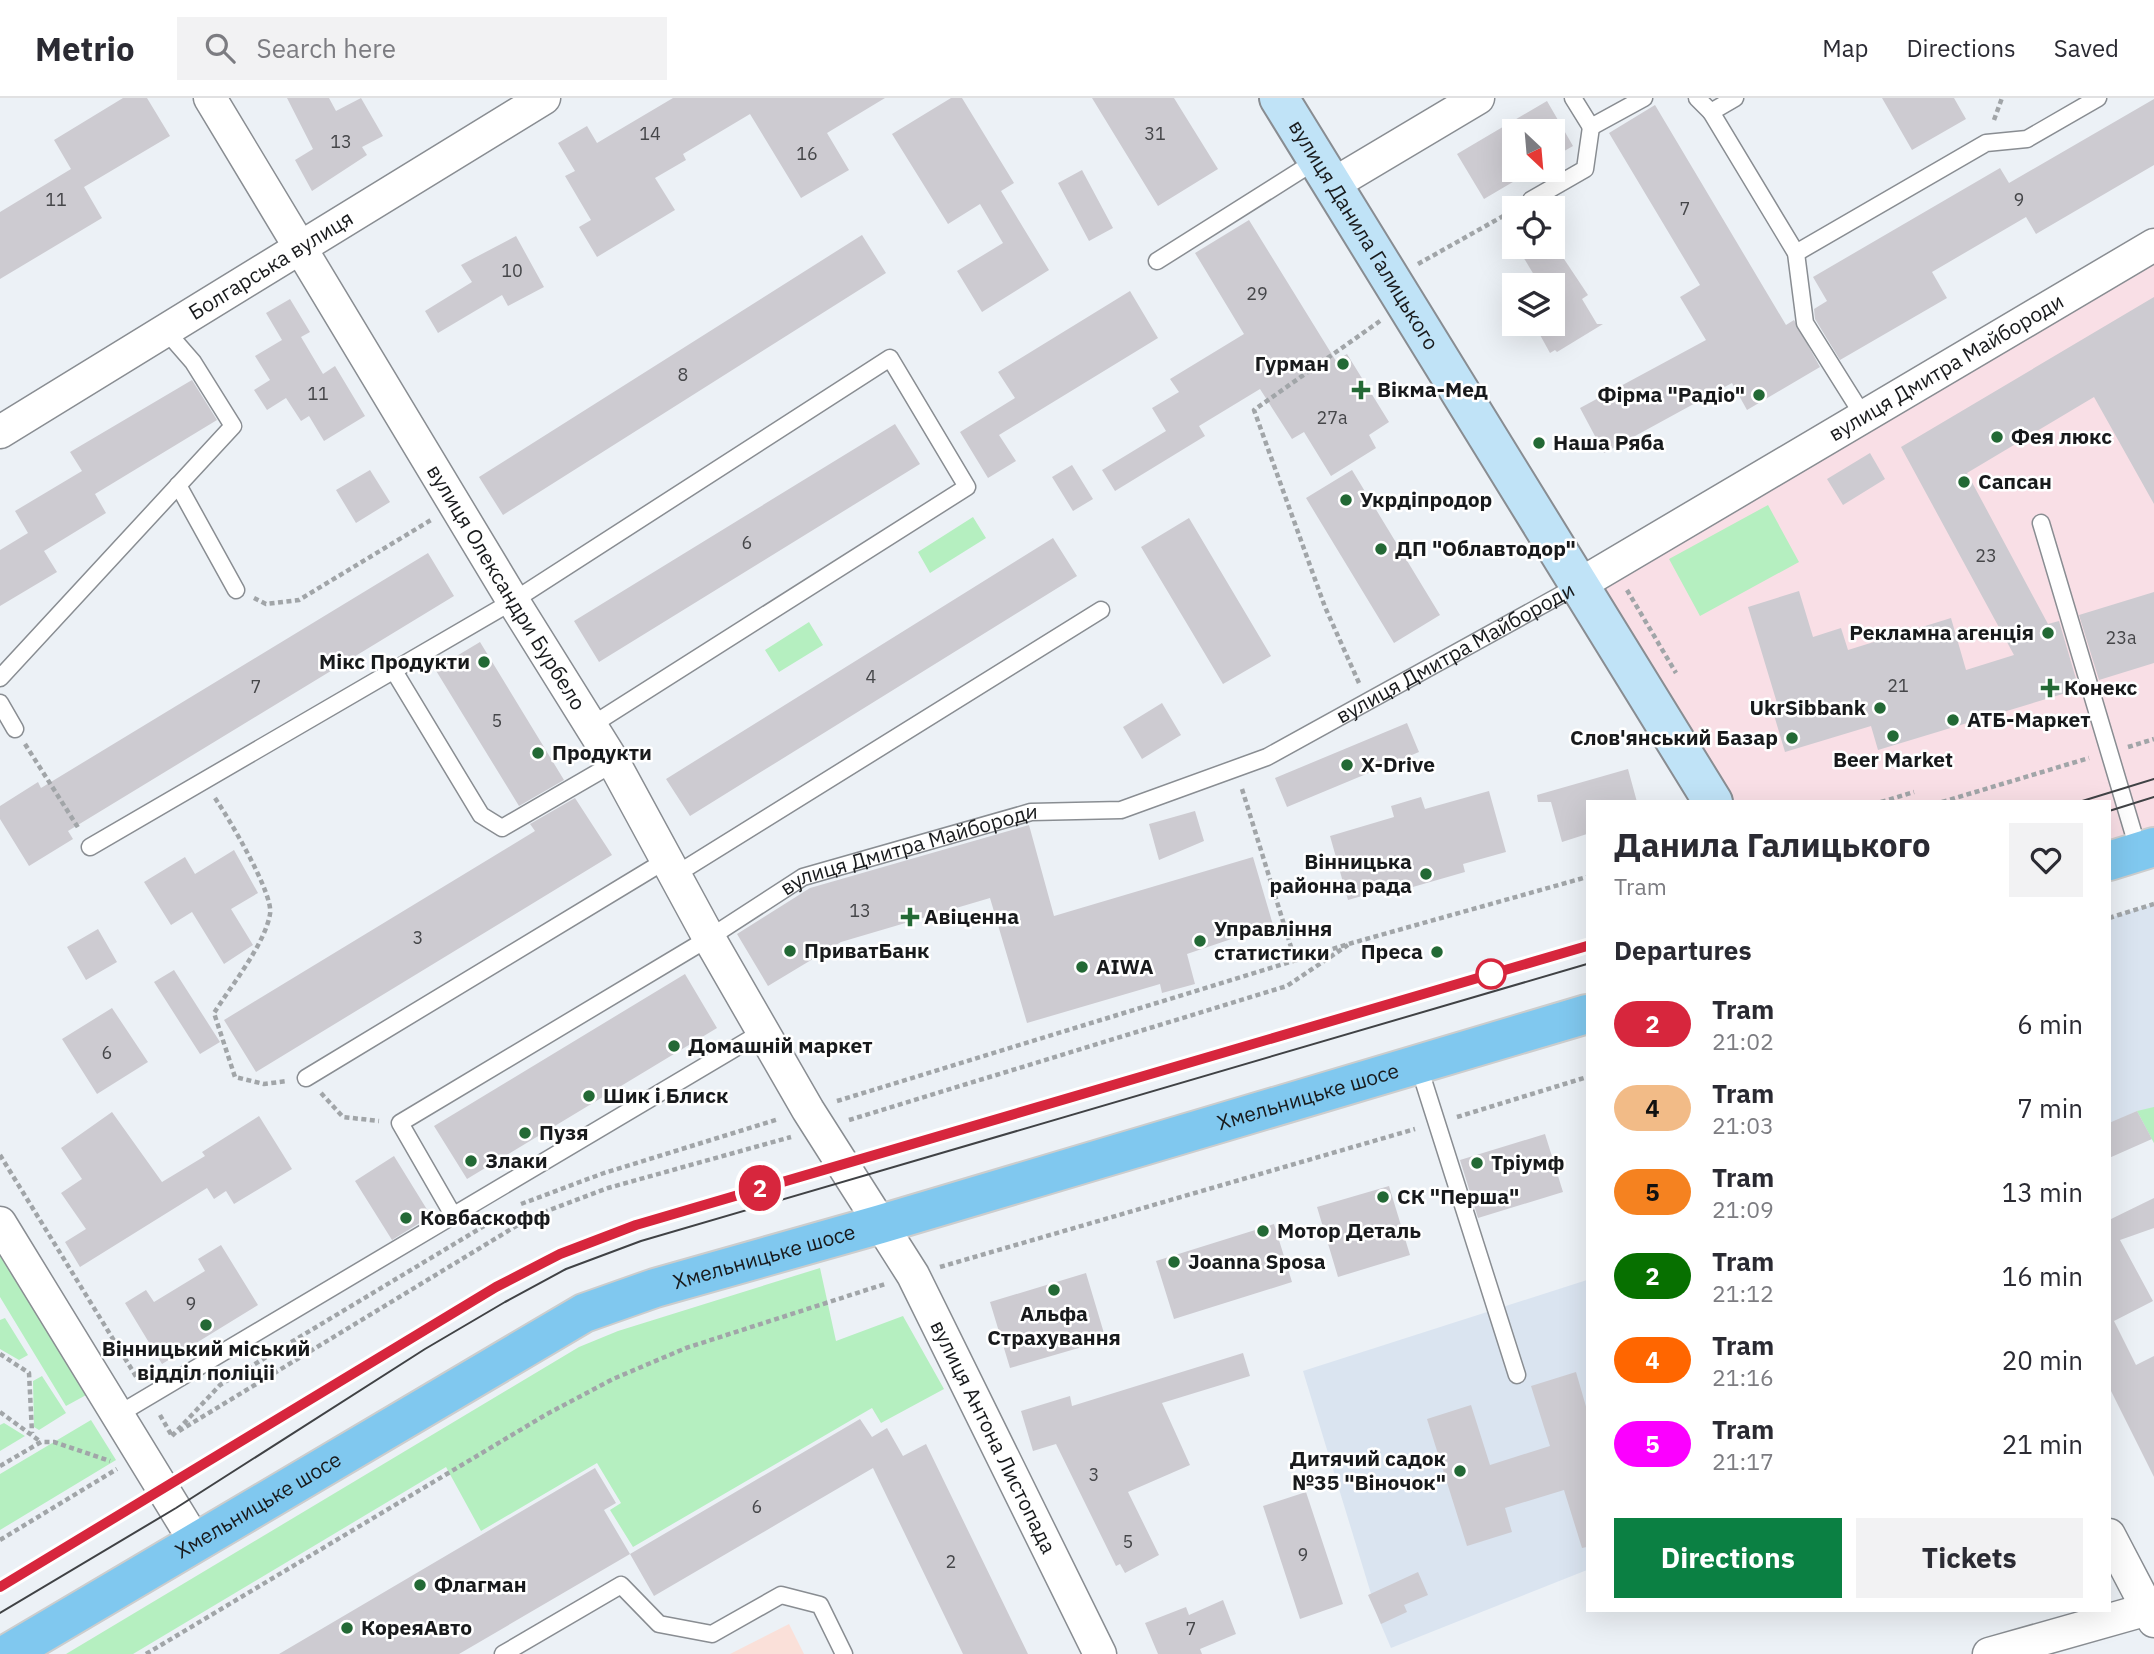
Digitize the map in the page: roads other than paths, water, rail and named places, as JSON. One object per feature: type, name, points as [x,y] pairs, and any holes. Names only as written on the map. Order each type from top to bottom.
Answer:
[{"type":"main road","name":"вулиця Данила Галицького","points":[[1279,98],[1577,586],[1712,800]]},
{"type":"main road","name":"Хмельницьке шосе","points":[[7,1654],[584,1313],[654,1288],[881,1224],[1586,1014]]},
{"type":"street","name":"вулиця Олександри Бурбело","points":[[210,98],[513,601],[592,725],[709,938],[814,1119],[881,1224]]},
{"type":"street","name":"Болгарська вулиця","points":[[0,432],[544,98]]},
{"type":"street","points":[[1324,172],[1478,98]]},
{"type":"street","name":"вулиця Дмитра Майбороди","points":[[1577,586],[2154,246]]},
{"type":"street","points":[[0,1223],[196,1543]]},
{"type":"street","name":"вулиця Антона Листопада","points":[[881,1224],[913,1275],[1100,1654]]},
{"type":"street","points":[[1989,1654],[2152,1612],[2111,1539]]},
{"type":"lane","points":[[1538,196],[1585,169],[1591,127],[1573,98]]},
{"type":"lane","points":[[1591,127],[1644,98]]},
{"type":"lane","points":[[1697,98],[1711,112],[1796,253],[1805,323],[1864,417]]},
{"type":"lane","points":[[1711,112],[1735,98]]},
{"type":"lane","points":[[1796,253],[1986,143],[2027,139],[2098,98]]},
{"type":"lane","points":[[1157,261],[1324,172]]},
{"type":"lane","points":[[0,678],[233,426],[193,362],[166,331]]},
{"type":"lane","points":[[90,847],[513,601],[890,358],[967,487],[592,725]]},
{"type":"lane","points":[[177,485],[236,590]]},
{"type":"lane","points":[[2040,523],[2111,752],[2134,853]]},
{"type":"lane","name":"вулиця Дмитра Майбороди","points":[[453,1215],[400,1124],[709,938],[803,877],[1031,812],[1121,810],[1267,757],[1577,586]]},
{"type":"lane","points":[[306,1078],[672,867],[1101,611]]},
{"type":"lane","points":[[394,671],[481,815],[502,828],[614,763]]},
{"type":"lane","points":[[0,703],[15,729]]},
{"type":"lane","points":[[119,1414],[764,1031]]},
{"type":"lane","points":[[1418,1064],[1517,1375]]},
{"type":"lane","points":[[503,1654],[621,1585],[659,1624],[712,1634],[781,1595],[820,1605],[844,1654]]},
{"type":"tram line","points":[[2086,800],[2154,779]]},
{"type":"tram line","points":[[2111,810],[2154,797]]},
{"type":"tram line","points":[[0,1587],[496,1287],[560,1254],[636,1225],[1586,946]]},
{"type":"tram line","name":"2","points":[[0,1587],[496,1287],[560,1254],[636,1225],[1586,946]]},
{"type":"tram line","points":[[0,1613],[176,1508],[425,1349],[566,1269],[641,1241],[1586,964]]},
{"type":"place","name":"Гурман","points":[[1343,364]]},
{"type":"place","name":"Вікма-Мед","points":[[1361,390]]},
{"type":"place","name":"Фірма \"Радіо\"","points":[[1759,395]]},
{"type":"place","name":"Фея люкс","points":[[1997,437]]},
{"type":"place","name":"Наша Ряба","points":[[1539,443]]},
{"type":"place","name":"Сапсан","points":[[1964,482]]},
{"type":"place","name":"Укрдіпродор","points":[[1346,500]]},
{"type":"place","name":"ДП \"Облавтодор\"","points":[[1381,549]]},
{"type":"place","name":"Рекламна агенція","points":[[2048,633]]},
{"type":"place","name":"Мікс Продукти","points":[[484,662]]},
{"type":"place","name":"Конекс","points":[[2050,688]]},
{"type":"place","name":"UkrSibbank","points":[[1880,708]]},
{"type":"place","name":"АТБ-Маркет","points":[[1953,720]]},
{"type":"place","name":"Beer Market","points":[[1893,736]]},
{"type":"place","name":"Слов'янський Базар","points":[[1792,738]]},
{"type":"place","name":"Продукти","points":[[538,753]]},
{"type":"place","name":"X-Drive","points":[[1347,765]]},
{"type":"place","name":"Вінницька районна рада","points":[[1426,874]]},
{"type":"place","name":"Авіценна","points":[[910,917]]},
{"type":"place","name":"Управління статистики","points":[[1200,941]]},
{"type":"place","name":"ПриватБанк","points":[[790,951]]},
{"type":"place","name":"Преса","points":[[1437,952]]},
{"type":"place","name":"AIWA","points":[[1082,967]]},
{"type":"place","name":"Домашній маркет","points":[[674,1046]]},
{"type":"place","name":"Шик і Блиск","points":[[589,1096]]},
{"type":"place","name":"Пузя","points":[[525,1133]]},
{"type":"place","name":"Злаки","points":[[471,1161]]},
{"type":"place","name":"Тріумф","points":[[1477,1163]]},
{"type":"place","name":"СК \"Перша\"","points":[[1383,1197]]},
{"type":"place","name":"Ковбаскофф","points":[[406,1218]]},
{"type":"place","name":"Мотор Деталь","points":[[1263,1231]]},
{"type":"place","name":"Joanna Sposa","points":[[1174,1262]]},
{"type":"place","name":"Альфа Страхування","points":[[1054,1290]]},
{"type":"place","name":"Вінницький міський відділ поліціі","points":[[206,1325]]},
{"type":"place","name":"Дитячий садок №35 \"Віночок\"","points":[[1460,1471]]},
{"type":"place","name":"Флагман","points":[[420,1585]]},
{"type":"place","name":"КореяАвто","points":[[347,1628]]}]
